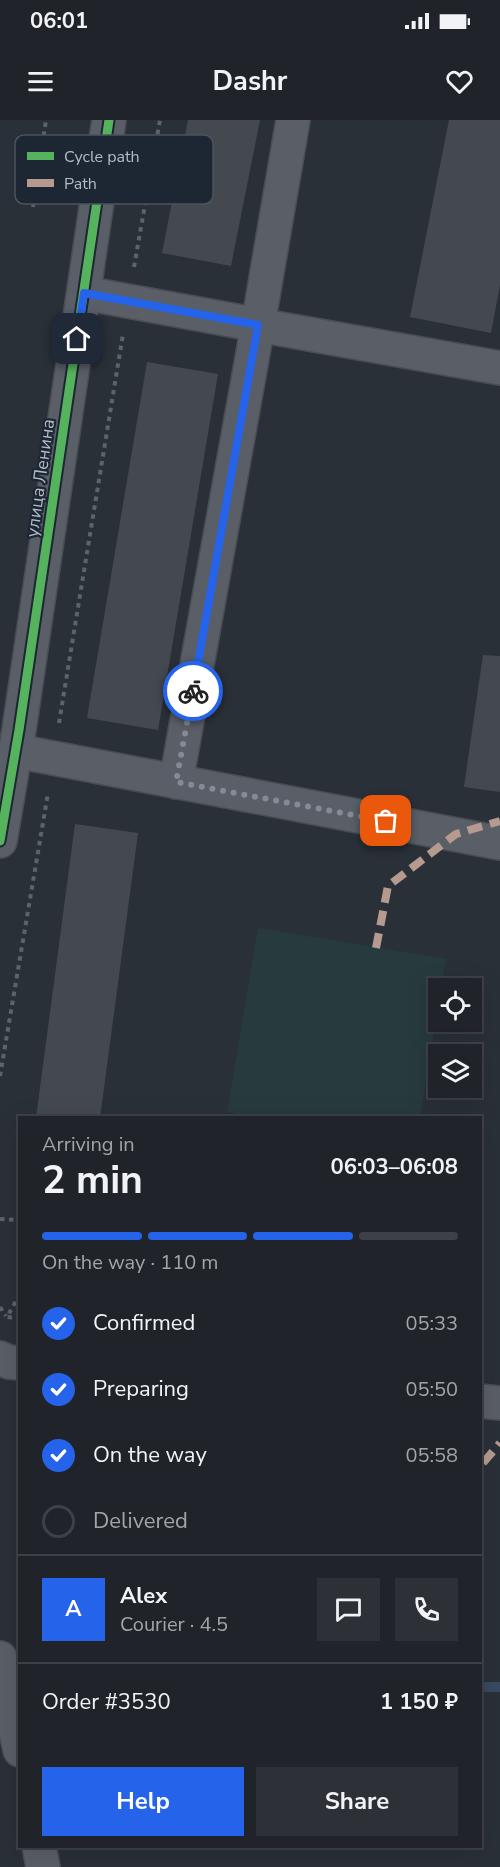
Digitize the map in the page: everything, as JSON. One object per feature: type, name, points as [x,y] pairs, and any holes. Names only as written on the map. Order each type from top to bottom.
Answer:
[{"type":"street","name":"улица Ленина","points":[[107,135],[109,120]]},
{"type":"street","points":[[176,782],[293,120]]},
{"type":"street","name":"улица Ленина","points":[[0,841],[16,751],[97,204]]},
{"type":"street","points":[[84,293],[500,368]]},
{"type":"street","points":[[16,751],[500,843]]},
{"type":"street","points":[[0,1358],[18,1363]]},
{"type":"street","points":[[482,1401],[500,1403]]},
{"type":"street","points":[[1,1662],[18,1741]]},
{"type":"street","points":[[39,1848],[43,1867]]},
{"type":"path","points":[[44,135],[46,120]]},
{"type":"path","points":[[156,135],[159,120]]},
{"type":"path","points":[[0,1076],[145,204]]},
{"type":"path","points":[[0,1219],[18,1221]]},
{"type":"path","points":[[7,1317],[18,1298]]},
{"type":"path","points":[[0,1307],[7,1317],[18,1319]]},
{"type":"green space","points":[[258,928],[446,959],[443,978],[428,978],[428,1032],[434,1032],[432,1044],[428,1044],[428,1068],[420,1116],[250,1116],[227,1112]]},
{"type":"building","points":[[188,120],[260,120],[231,266],[162,253],[172,204],[213,204],[213,135],[185,135]]},
{"type":"building","points":[[449,120],[500,120],[500,285],[491,333],[410,317]]},
{"type":"building","points":[[147,362],[218,374],[158,730],[87,718]]},
{"type":"building","points":[[483,655],[500,656],[500,792],[464,787]]},
{"type":"building","points":[[75,824],[138,833],[100,1116],[36,1116]]},
{"type":"waterway","points":[[482,1687],[500,1687]]},
{"type":"marked path","points":[[376,948],[388,886],[456,834],[500,821]]},
{"type":"marked path","points":[[483,1463],[500,1443]]},
{"type":"cycle path","points":[[107,135],[109,120]]},
{"type":"cycle path","points":[[0,841],[19,730],[97,204]]},
{"type":"way so far","points":[[193,691],[176,782],[386,821]]},
{"type":"route","points":[[77,339],[84,293],[258,325],[193,691]]}]
